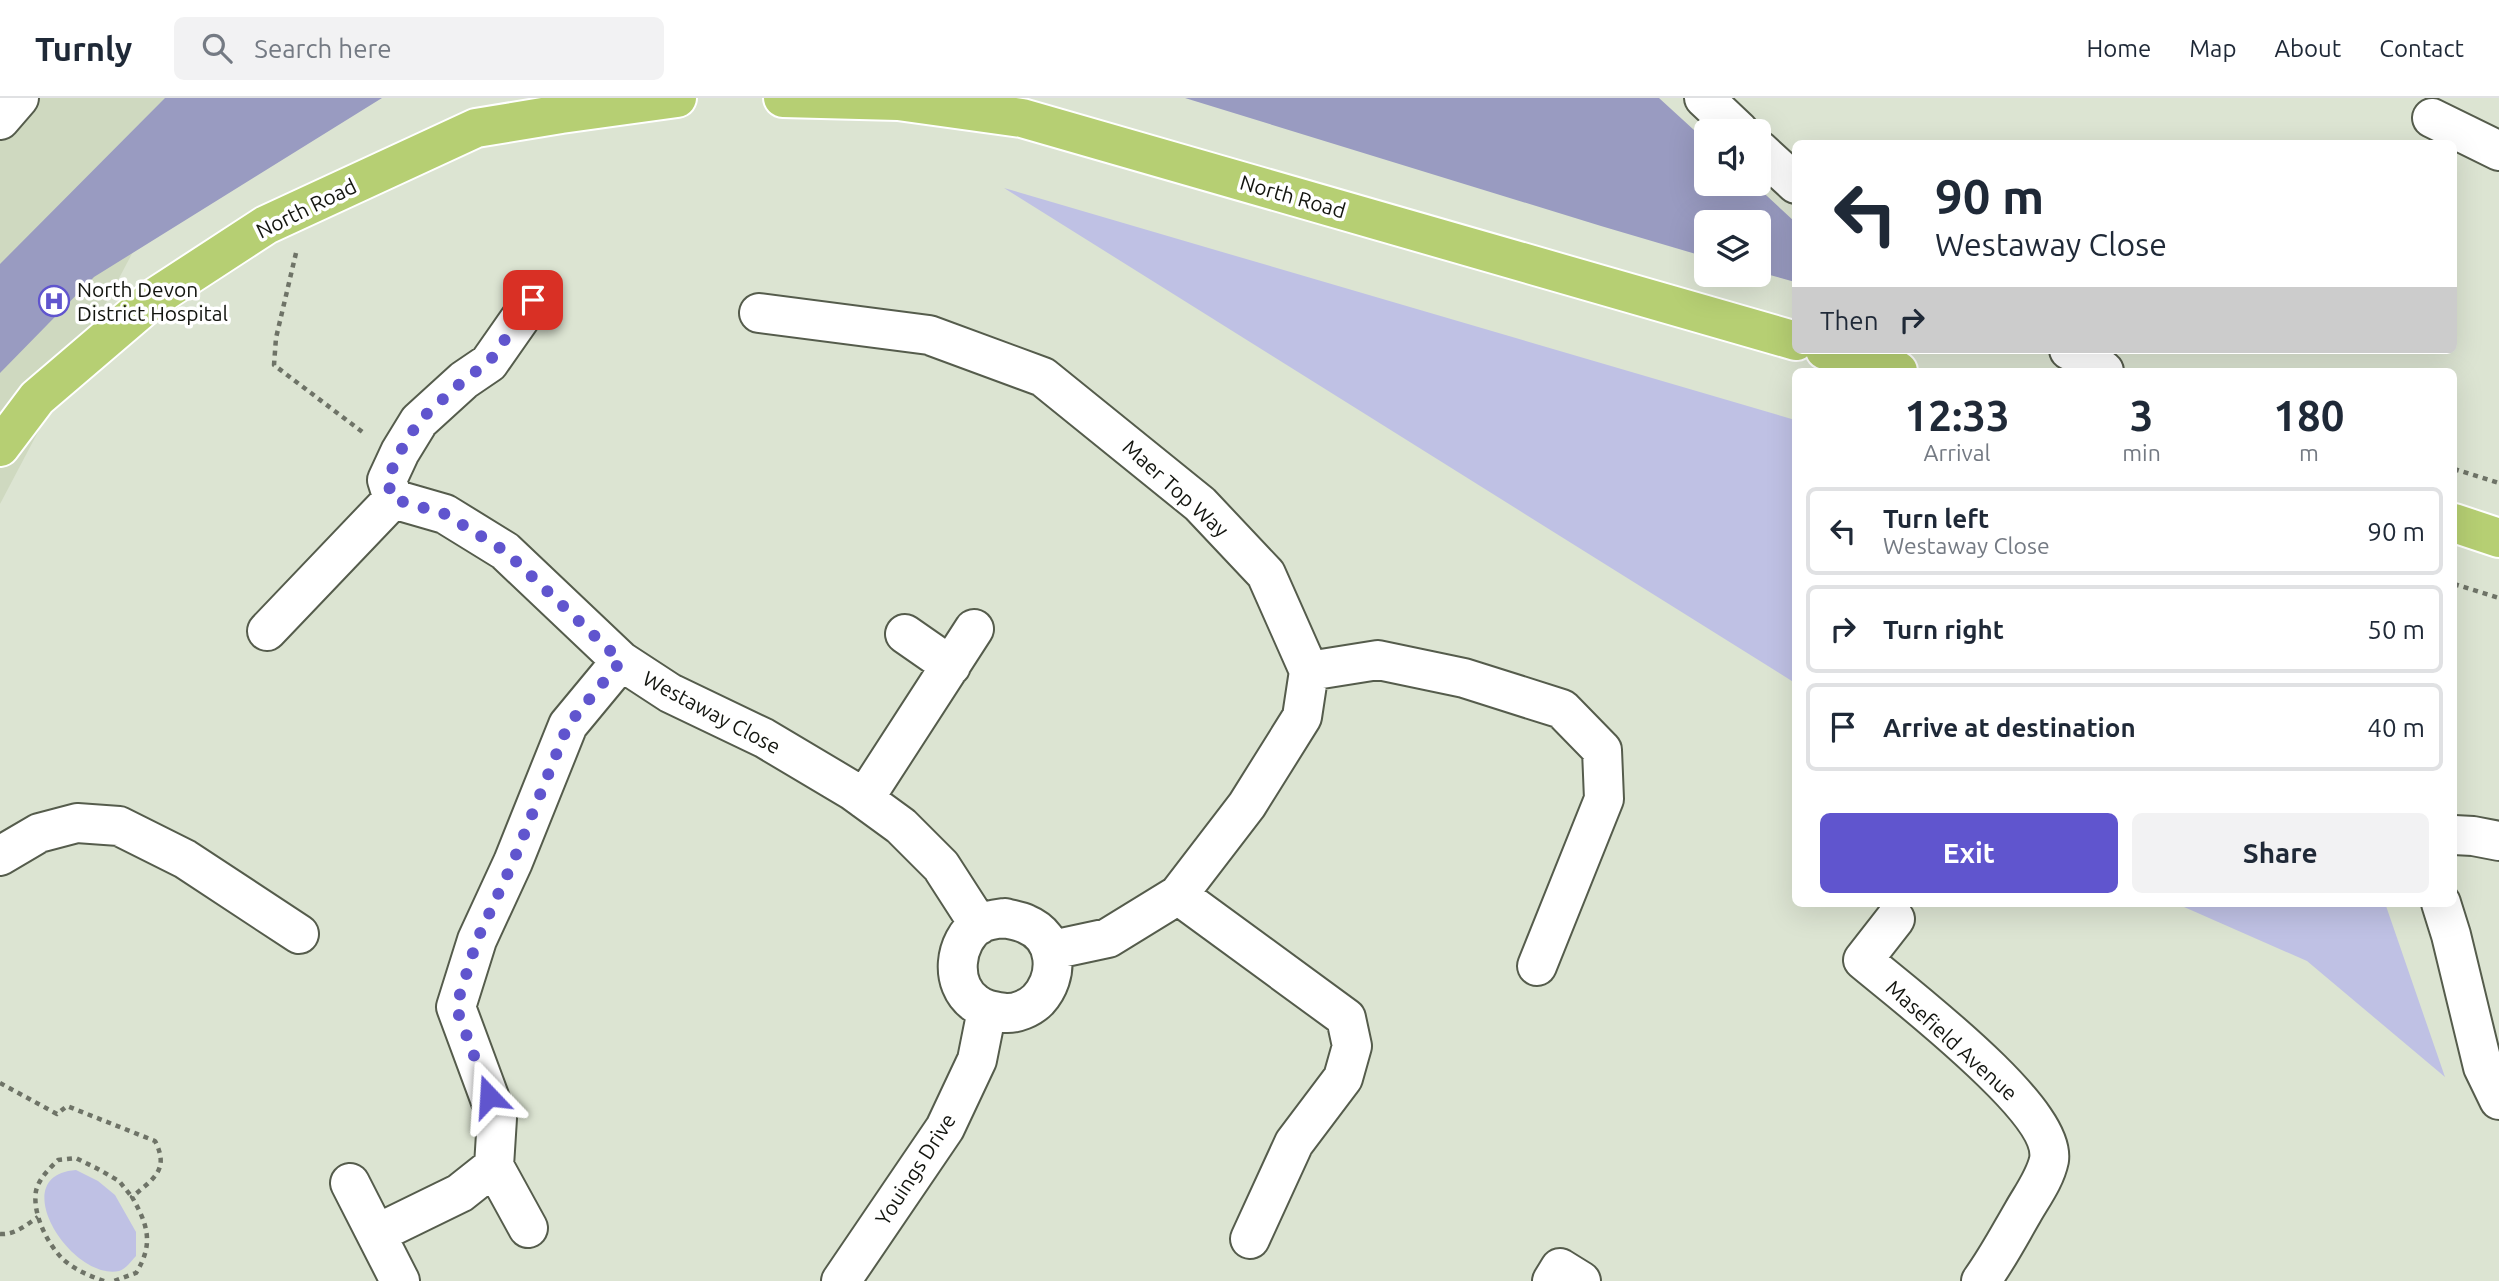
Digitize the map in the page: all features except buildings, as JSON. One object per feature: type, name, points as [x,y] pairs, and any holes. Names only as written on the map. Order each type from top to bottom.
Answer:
[{"type":"main road","name":"North Road","points":[[0,447],[37,398],[154,298],[265,225],[476,128],[677,98]]},
{"type":"main road","name":"North Road","points":[[783,98],[898,101],[1022,118],[1792,340]]},
{"type":"main road","points":[[1839,354],[1888,368]]},
{"type":"main road","points":[[2457,524],[2499,538]]},
{"type":"street","points":[[0,120],[19,98]]},
{"type":"street","points":[[1704,98],[1726,119]]},
{"type":"street","points":[[2432,118],[2499,151]]},
{"type":"street","points":[[1771,161],[1792,180]]},
{"type":"street","points":[[267,631],[393,499],[387,480],[397,457],[419,421],[464,380],[489,362],[533,300]]},
{"type":"street","name":"Maer Top Way","points":[[759,313],[929,335],[1043,377],[1200,504],[1266,574],[1309,671]]},
{"type":"street","points":[[2077,354],[2100,368]]},
{"type":"street","name":"Westaway Close","points":[[393,499],[445,514],[505,551],[621,661],[670,693],[764,737],[864,799],[901,826],[941,866],[979,925]]},
{"type":"street","points":[[864,799],[974,629]]},
{"type":"street","points":[[905,634],[951,666]]},
{"type":"street","points":[[1052,950],[1108,938],[1178,895],[1247,805],[1302,716],[1309,671],[1378,660],[1464,678],[1562,709],[1602,750],[1604,799],[1537,966]]},
{"type":"street","points":[[528,1228],[494,1166],[497,1118],[456,1007],[477,940],[513,862],[568,725],[621,661]]},
{"type":"street","points":[[0,856],[39,833],[77,823],[118,826],[185,859],[299,934]]},
{"type":"street","points":[[2457,835],[2499,841]]},
{"type":"street","points":[[1178,895],[1346,1018],[1352,1045],[1343,1078],[1294,1143],[1250,1239]]},
{"type":"street","points":[[2442,907],[2483,1067],[2499,1100]]},
{"type":"street","points":[[1006,918],[1027,924],[1042,934],[1052,950],[1052,970],[1048,987],[1029,1007],[1012,1013],[987,1010],[972,1001],[962,987],[957,970],[958,956],[964,940],[979,925],[1006,918]]},
{"type":"street","name":"Masefield Avenue","points":[[1895,919],[1863,960],[1997,1075],[2033,1116],[2046,1143],[2049,1157],[2044,1177],[1996,1276]]},
{"type":"street","name":"Youings Drive","points":[[841,1281],[945,1128],[977,1060],[987,1010]]},
{"type":"street","points":[[376,1234],[460,1193],[494,1166]]},
{"type":"street","points":[[351,1183],[400,1281]]},
{"type":"street","points":[[1552,1281],[1560,1268],[1581,1281]]},
{"type":"path","points":[[305,207],[292,276],[276,338],[274,365],[397,457]]},
{"type":"path","points":[[2457,470],[2499,483]]},
{"type":"path","points":[[2457,585],[2499,598]]},
{"type":"path","points":[[0,1083],[57,1114],[67,1106],[155,1141],[162,1155],[160,1169],[132,1197]]},
{"type":"path","points":[[104,1281],[87,1275],[64,1260],[49,1240],[38,1217],[36,1191],[46,1172],[58,1160],[76,1158],[119,1181],[132,1197],[148,1227],[147,1251],[136,1273],[114,1281]]},
{"type":"path","points":[[0,1234],[4,1236],[22,1229],[38,1217]]},
{"type":"shaded area","name":"North Devon District Hospital","points":[[0,98],[214,98],[0,504]]},
{"type":"shaded area","points":[[165,98],[382,98],[94,277],[0,373],[0,264]]},
{"type":"shaded area","points":[[1185,98],[1659,98],[1694,130],[1694,196],[1767,196],[1792,219],[1792,281],[1771,275],[1771,210],[1694,210],[1694,253]]},
{"type":"shaded area","points":[[1004,188],[1792,419],[1792,681]]},
{"type":"shaded area","points":[[2184,907],[2386,907],[2445,1077],[2307,961]]},
{"type":"shaded area","points":[[76,1170],[98,1181],[115,1195],[136,1232],[136,1256],[122,1270],[100,1270],[82,1260],[65,1245],[52,1226],[45,1207],[46,1189],[55,1176]]},
{"type":"place","name":"North Devon District Hospital","points":[[54,301]]},
{"type":"route","points":[[489,1096],[456,1007],[477,940],[513,862],[568,725],[621,661],[505,551],[445,514],[393,499],[387,480],[419,421],[464,380],[489,362],[533,300]]}]
